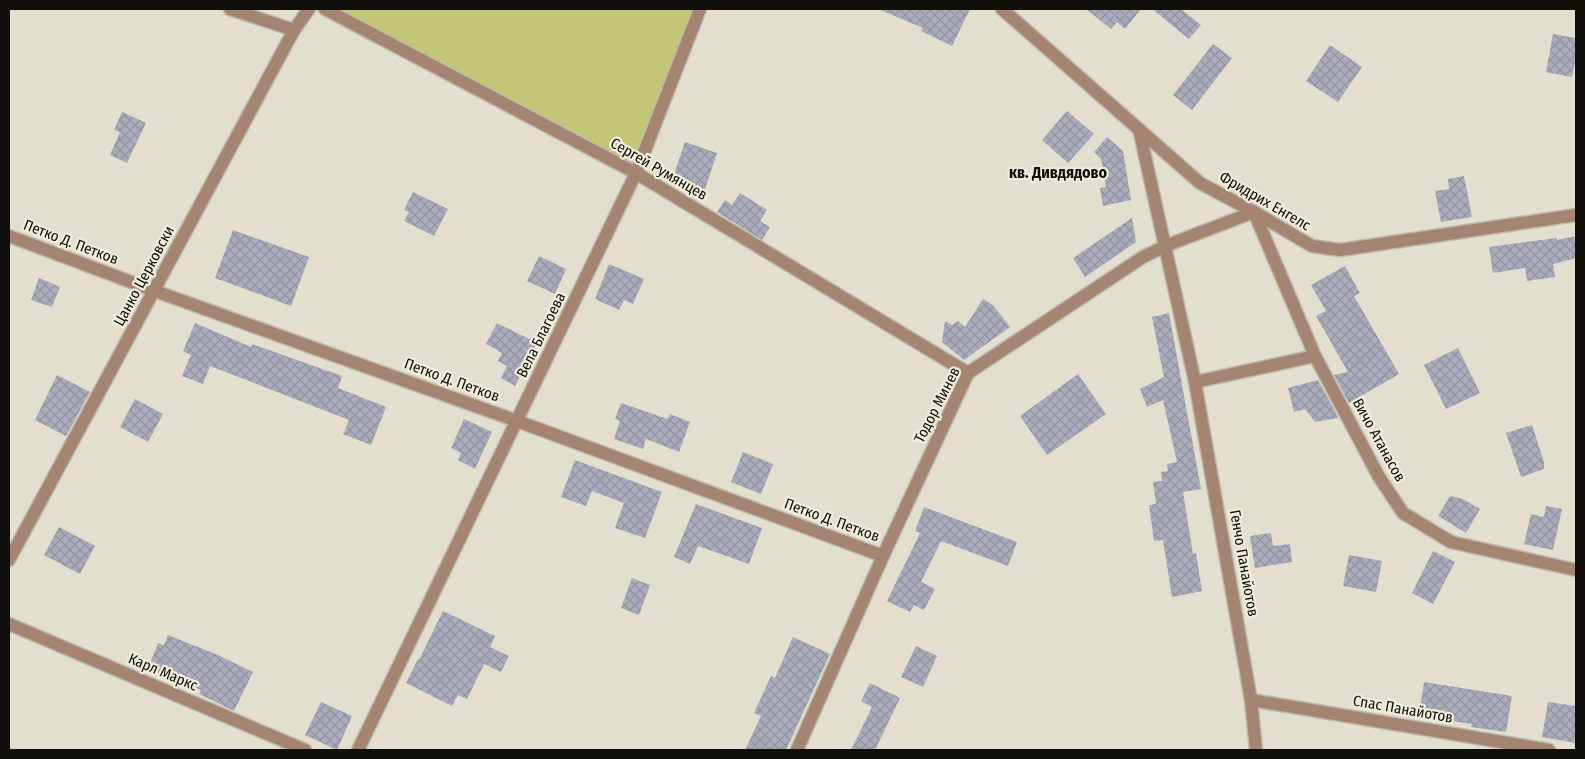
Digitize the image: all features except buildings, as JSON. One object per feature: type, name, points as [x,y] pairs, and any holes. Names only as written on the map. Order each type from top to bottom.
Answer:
[{"type":"street","points":[[230,9],[294,30]]},
{"type":"street","name":"Цанко Церковски","points":[[9,560],[294,30],[309,9]]},
{"type":"street","name":"Сергей Румянцев","points":[[325,9],[636,173],[968,373]]},
{"type":"street","name":"Вела Благоева","points":[[358,750],[636,173],[700,9]]},
{"type":"street","name":"Фридрих Енгелс","points":[[1002,9],[1200,183],[1312,246],[1340,250],[1576,215]]},
{"type":"street","name":"Генчо Панайотов","points":[[1139,129],[1195,382],[1251,700],[1256,750]]},
{"type":"street","name":"Тодор Минев","points":[[797,750],[883,556],[968,373],[1143,257],[1165,246],[1254,212]]},
{"type":"street","name":"Вичо Атанасов","points":[[1254,212],[1315,356],[1379,477],[1403,513],[1450,542],[1576,570]]},
{"type":"street","name":"Петко Д. Петков","points":[[9,236],[883,556]]},
{"type":"street","points":[[1195,382],[1315,356]]},
{"type":"street","name":"Карл Маркс","points":[[9,624],[305,750]]},
{"type":"street","name":"Спас Панайотов","points":[[1251,700],[1550,750]]},
{"type":"green space","points":[[325,9],[700,9],[636,173]]},
{"type":"district","name":"кв. Дивдядово","points":[[1058,172]]}]
